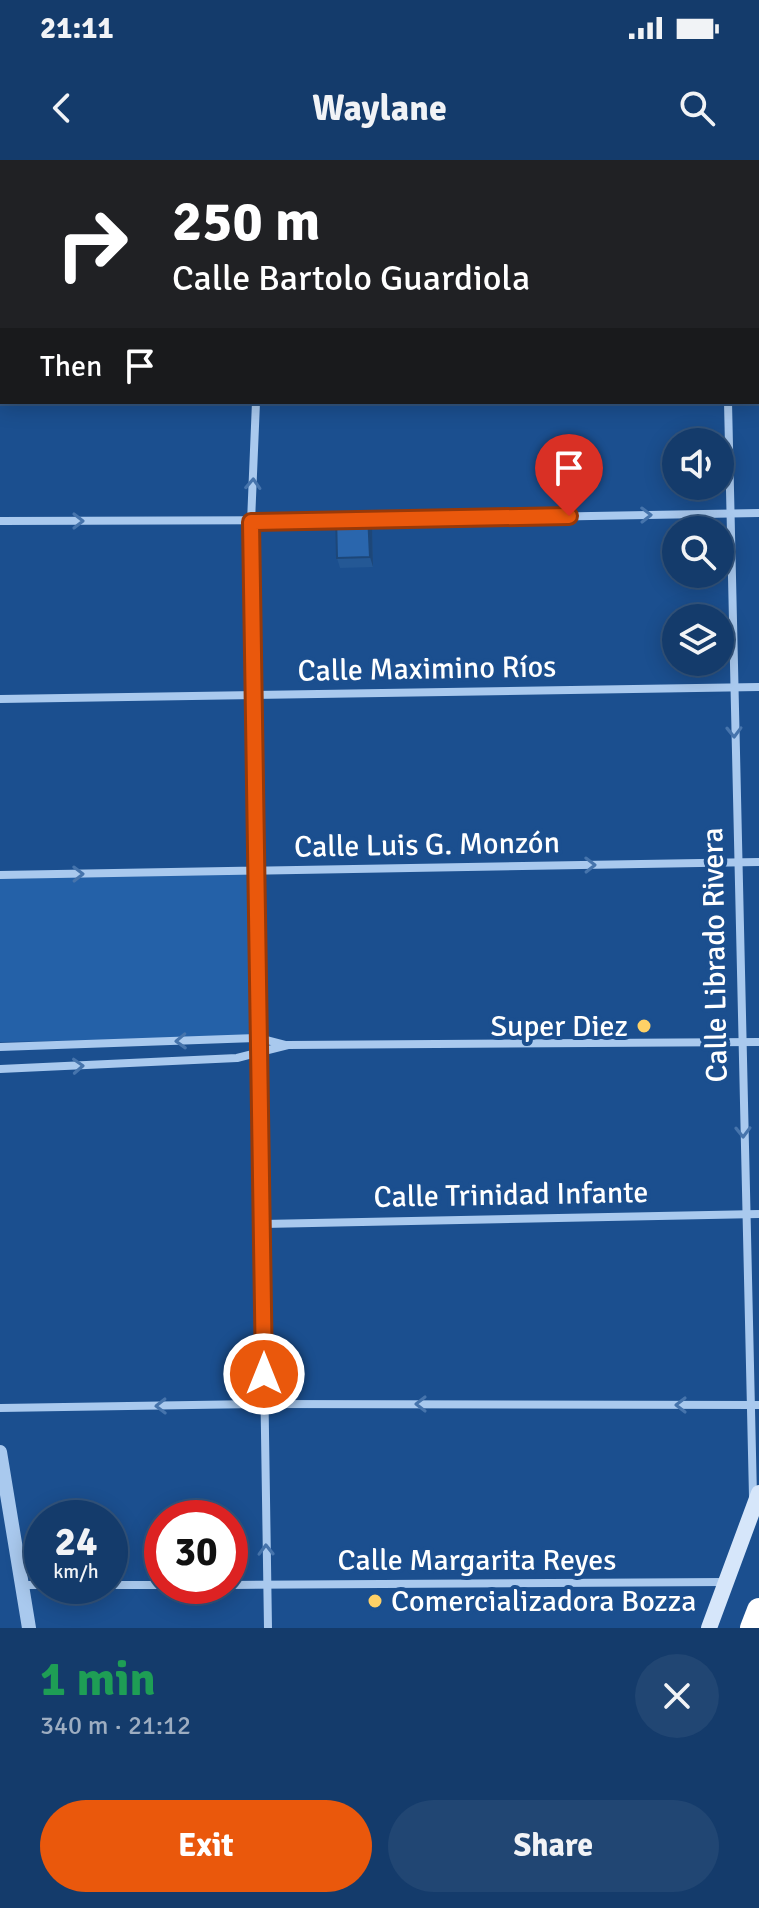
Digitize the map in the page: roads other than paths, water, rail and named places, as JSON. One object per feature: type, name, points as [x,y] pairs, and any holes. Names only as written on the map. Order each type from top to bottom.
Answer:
[{"type":"highway","points":[[752,1628],[759,1610]]},
{"type":"main road","points":[[709,1628],[756,1500]]},
{"type":"street","points":[[256,404],[251,522],[268,1628]]},
{"type":"street","name":"Calle Librado Rivera","points":[[728,404],[744,1215],[755,1405],[756,1500]]},
{"type":"street","points":[[0,521],[251,522],[759,513]]},
{"type":"street","name":"Calle Maximino Ríos","points":[[0,699],[759,687]]},
{"type":"street","name":"Calle Luis G. Monzón","points":[[0,875],[759,862]]},
{"type":"street","points":[[0,1047],[259,1038],[288,1045]]},
{"type":"street","points":[[0,1069],[237,1058],[288,1045],[759,1042]]},
{"type":"street","name":"Calle Trinidad Infante","points":[[263,1224],[759,1214]]},
{"type":"street","points":[[0,1408],[264,1404],[755,1405]]},
{"type":"street","points":[[0,1452],[29,1628]]},
{"type":"street","name":"Calle Margarita Reyes","points":[[248,1585],[725,1582]]},
{"type":"place","name":"Super Diez","points":[[644,1026]]},
{"type":"place","name":"Comercializadora Bozza","points":[[375,1601]]}]
